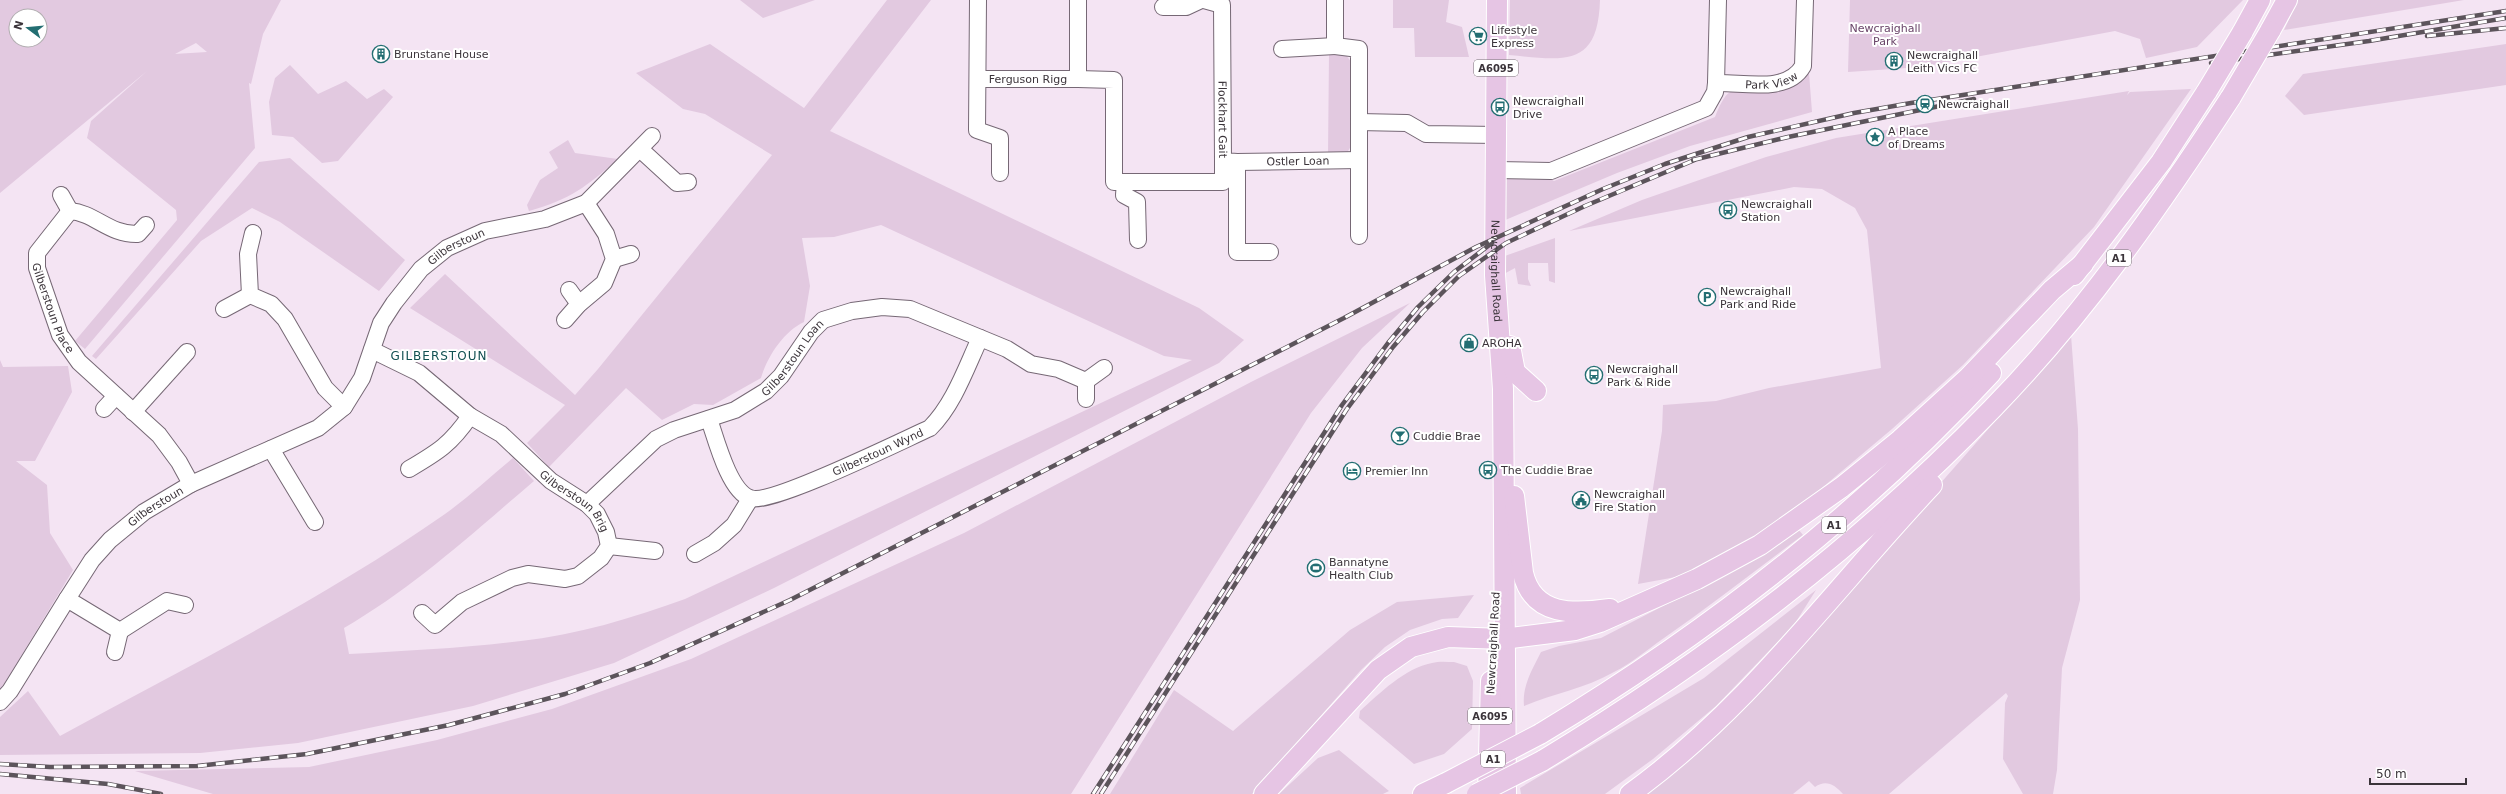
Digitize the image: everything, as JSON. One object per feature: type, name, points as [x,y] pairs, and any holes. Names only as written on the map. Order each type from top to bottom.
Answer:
[{"type":"main road","name":"A6095","points":[[1496,170],[1497,0]]},
{"type":"main road","name":"A1","points":[[1423,794],[1540,734],[1601,698],[1706,626],[1797,556],[1848,513],[1963,403],[2083,264],[2161,162],[2207,91],[2260,0]]},
{"type":"main road","name":"A1","points":[[1477,794],[1542,761],[1675,677],[1784,597],[1865,531],[1992,409],[2114,265],[2179,178],[2231,97],[2287,0]]},
{"type":"main road","name":"Newcraighall Road","points":[[1488,794],[1503,515],[1503,389],[1497,305],[1496,170]]},
{"type":"main road","points":[[1264,794],[1365,683],[1403,651],[1435,639],[1448,637],[1497,639],[1575,630],[1600,622],[1697,579],[1760,545],[1842,487],[1900,440],[1968,378],[2025,317],[2083,264]]},
{"type":"main road","points":[[1497,305],[1508,321],[1515,372],[1536,391]]},
{"type":"main road","points":[[1630,794],[1688,749],[1738,701],[1952,464],[1992,409]]},
{"type":"main road","points":[[1503,444],[1511,464],[1523,573],[1526,584],[1532,593],[1553,609],[1571,612],[1634,606]]},
{"type":"main road","name":"Newcraighall Road","points":[[1497,639],[1506,794]]},
{"type":"street","name":"Ferguson Rigg","points":[[978,0],[977,130],[1000,138],[1000,173]]},
{"type":"street","points":[[1078,0],[1078,79]]},
{"type":"street","name":"Flockhart Gait","points":[[1163,7],[1186,7],[1203,0],[1222,5],[1230,162],[1237,252],[1270,252]]},
{"type":"street","points":[[1335,0],[1335,46]]},
{"type":"street","points":[[1496,170],[1551,171],[1706,108],[1712,100],[1716,83],[1718,0]]},
{"type":"street","name":"Park View","points":[[1716,83],[1781,83],[1798,75],[1803,66],[1806,0]]},
{"type":"street","points":[[1282,49],[1335,46],[1359,49],[1358,236]]},
{"type":"street","name":"Ferguson Rigg","points":[[978,79],[1114,80],[1114,182],[1125,182]]},
{"type":"street","points":[[1359,122],[1407,123],[1426,134],[1497,135]]},
{"type":"street","name":"Gilberstoun","points":[[0,702],[10,691],[92,560],[110,540],[144,512],[191,484],[318,428],[344,406],[362,378],[381,323],[394,303],[421,269],[447,248],[484,231],[545,219],[586,203],[641,150],[652,136]]},
{"type":"street","points":[[641,150],[679,187]]},
{"type":"street","name":"Ostler Loan","points":[[1230,162],[1359,160]]},
{"type":"street","points":[[1138,240],[1137,202],[1124,195],[1125,182],[1223,182],[1230,162]]},
{"type":"street","points":[[62,195],[70,211],[81,212],[102,225],[126,234],[138,234],[146,225]]},
{"type":"street","points":[[565,320],[579,304],[604,284],[614,258],[606,234],[586,203]]},
{"type":"street","name":"Gilberstoun Place","points":[[70,211],[37,253],[37,268],[60,335],[79,362],[159,435],[179,462],[191,484]]},
{"type":"street","points":[[250,295],[248,254],[253,233]]},
{"type":"street","points":[[614,258],[631,254]]},
{"type":"street","points":[[569,290],[579,304]]},
{"type":"street","points":[[224,309],[250,295]]},
{"type":"street","points":[[250,295],[271,304],[285,319],[325,388],[344,406]]},
{"type":"street","name":"Gilberstoun Loan","points":[[587,504],[656,439],[734,410],[766,391],[781,376],[811,332],[822,320],[852,311],[882,307],[910,308],[1007,349],[1030,364],[1058,369],[1086,381]]},
{"type":"street","name":"Gilberstoun Wynd","points":[[750,499],[763,498],[790,491],[930,428],[940,418],[953,395],[980,338]]},
{"type":"street","points":[[372,350],[419,373],[470,416],[455,438],[436,454],[409,468]]},
{"type":"street","points":[[133,412],[187,352]]},
{"type":"street","points":[[1086,399],[1086,381],[1104,368]]},
{"type":"street","points":[[104,409],[116,396]]},
{"type":"street","name":"Gilberstoun Brig","points":[[422,613],[435,625],[462,602],[512,578],[528,574],[565,579],[578,576],[600,558],[609,546],[606,532],[597,514],[587,504],[551,480],[501,434],[470,416]]},
{"type":"street","points":[[694,554],[714,543],[734,525],[750,499],[740,492],[727,468],[709,419]]},
{"type":"street","points":[[270,450],[315,522]]},
{"type":"street","name":"Gilberstoun Brig","points":[[609,546],[655,550]]},
{"type":"street","points":[[67,599],[120,631]]},
{"type":"street","points":[[115,652],[120,631],[167,601],[185,605]]},
{"type":"green space","points":[[0,0],[281,0],[263,34],[251,84],[249,83],[255,148],[85,349],[75,341],[177,220],[176,210],[87,138],[91,121],[147,71],[0,193]],"holes":[[[196,43],[207,52],[175,54]]]},
{"type":"green space","points":[[740,0],[815,0],[763,18]]},
{"type":"green space","points":[[887,0],[931,0],[830,131],[1199,308],[1244,340],[1219,363],[774,588],[614,663],[473,706],[298,743],[200,753],[0,755],[0,717],[28,691],[60,736],[256,630],[352,575],[445,514],[513,458],[534,481],[418,578],[344,628],[349,654],[457,647],[563,635],[604,625],[665,606],[685,599],[1192,360],[1164,356],[881,225],[834,237],[802,238],[810,286],[804,322],[783,338],[767,362],[761,378],[713,405],[694,404],[662,420],[626,388],[549,467],[527,443],[565,405],[410,308],[445,274],[575,395],[598,369],[772,155],[705,114],[683,109],[636,73],[710,44],[804,108]]},
{"type":"green space","points":[[1393,0],[1449,0],[1446,22],[1462,27],[1469,57],[1415,57],[1414,28],[1393,28]]},
{"type":"green space","points":[[1510,0],[1600,0],[1598,22],[1593,38],[1585,49],[1574,55],[1561,58],[1509,55]]},
{"type":"green space","name":"Newcraighall Park","points":[[1850,0],[2243,0],[2197,47],[2146,58],[2140,39],[2115,31],[1922,67],[1848,72]]},
{"type":"green space","points":[[2298,0],[2464,0],[2284,30]]},
{"type":"green space","points":[[2506,44],[2506,85],[2304,115],[2285,96],[2303,74]]},
{"type":"green space","points":[[1329,54],[1346,55],[1352,63],[1351,146],[1347,153],[1328,154]]},
{"type":"green space","points":[[290,65],[318,94],[346,81],[367,99],[384,89],[393,97],[338,161],[322,163],[293,137],[272,135],[269,102],[275,78]]},
{"type":"green space","points":[[1809,73],[1812,112],[1690,146],[1617,173],[1503,221],[1501,184],[1508,172],[1542,174],[1554,181],[1715,117],[1720,105],[1729,93],[1739,90],[1765,90],[1782,86]]},
{"type":"green space","points":[[2191,89],[2094,227],[1963,365],[1892,429],[1804,503],[1723,559],[1676,577],[1638,584],[1662,431],[1663,405],[1716,401],[1769,388],[1881,368],[1867,230],[1855,208],[1822,189],[1794,187],[1569,231],[1642,200],[1705,178],[1766,157],[1836,138],[2129,91],[2127,95],[2130,92]]},
{"type":"green space","points":[[568,140],[575,153],[618,159],[587,185],[567,197],[529,211],[527,205],[540,180],[558,168],[549,152]]},
{"type":"green space","points":[[290,158],[405,260],[379,291],[280,222],[252,208],[201,241],[96,359],[92,356],[259,162]]},
{"type":"green space","points":[[1555,238],[1555,283],[1549,281],[1548,263],[1528,263],[1528,279],[1531,286],[1518,284],[1515,268],[1502,275],[1502,257]]},
{"type":"green space","points":[[1410,303],[1362,348],[1311,413],[1071,794],[213,794],[135,771],[309,767],[437,740],[552,709],[691,659],[964,533],[1251,382]]},
{"type":"green space","points":[[2071,335],[2078,429],[2080,600],[2062,668],[2057,770],[2053,794],[2023,794],[2003,759],[2005,703],[2008,696],[2006,693],[1889,794],[1843,794],[1830,784],[1823,783],[1815,787],[1809,781],[1793,794],[1645,794],[1828,611]]},
{"type":"green space","points":[[0,360],[3,367],[68,366],[72,392],[35,461],[16,461],[47,485],[50,533],[73,570],[0,691]]},
{"type":"green space","points":[[1798,529],[1803,535],[1699,613],[1621,668],[1592,683],[1524,706],[1526,685],[1541,652],[1559,646],[1601,638],[1729,572]]},
{"type":"green space","points":[[1816,590],[1794,625],[1716,706],[1653,759],[1605,794],[1521,794],[1520,788],[1704,678]]},
{"type":"green space","points":[[1474,595],[1458,618],[1442,619],[1410,630],[1385,647],[1361,670],[1252,794],[1110,794],[1174,690],[1233,731],[1350,630],[1397,602]]},
{"type":"green space","points":[[1454,662],[1467,666],[1473,681],[1472,729],[1444,754],[1414,764],[1359,718],[1360,711],[1384,689],[1412,670],[1432,663]]},
{"type":"green space","points":[[1339,750],[1389,791],[1383,794],[1279,794],[1318,758]]},
{"type":"railway","points":[[0,764],[50,767],[197,766],[307,754],[449,725],[565,694],[650,663],[790,600],[1344,318],[1476,247],[1603,189],[1665,164],[1748,137],[1854,113],[1911,103],[2506,11]]},
{"type":"railway","points":[[2211,63],[2369,41],[2506,18]]},
{"type":"railway","points":[[2427,36],[2506,28]]},
{"type":"railway","points":[[1693,160],[1788,137],[1974,99]]},
{"type":"railway","points":[[1101,794],[1347,409],[1393,347],[1423,312],[1459,276],[1506,243],[1585,206],[1697,159]]},
{"type":"railway","points":[[1093,794],[1342,405],[1388,343],[1418,307],[1454,272],[1492,243]]},
{"type":"railway","points":[[0,774],[108,784],[161,794]]},
{"type":"place","name":"Lifestyle Express","points":[[1478,36]]},
{"type":"place","name":"Brunstane House","points":[[381,54]]},
{"type":"place","name":"Newcraighall Leith Vics FC","points":[[1894,61]]},
{"type":"place","name":"Newcraighall","points":[[1925,104]]},
{"type":"place","name":"Newcraighall Drive","points":[[1500,107]]},
{"type":"place","name":"A Place of Dreams","points":[[1875,137]]},
{"type":"place","name":"Newcraighall Station","points":[[1728,210]]},
{"type":"place","name":"Newcraighall Park and Ride","points":[[1707,297]]},
{"type":"place","name":"AROHA","points":[[1469,343]]},
{"type":"place","name":"Newcraighall Park & Ride","points":[[1594,375]]},
{"type":"place","name":"Cuddie Brae","points":[[1400,436]]},
{"type":"place","name":"The Cuddie Brae","points":[[1488,470]]},
{"type":"place","name":"Premier Inn","points":[[1352,471]]},
{"type":"place","name":"Newcraighall Fire Station","points":[[1581,500]]},
{"type":"place","name":"Bannatyne Health Club","points":[[1316,568]]},
{"type":"district","name":"GILBERSTOUN","points":[[439,356]]}]
